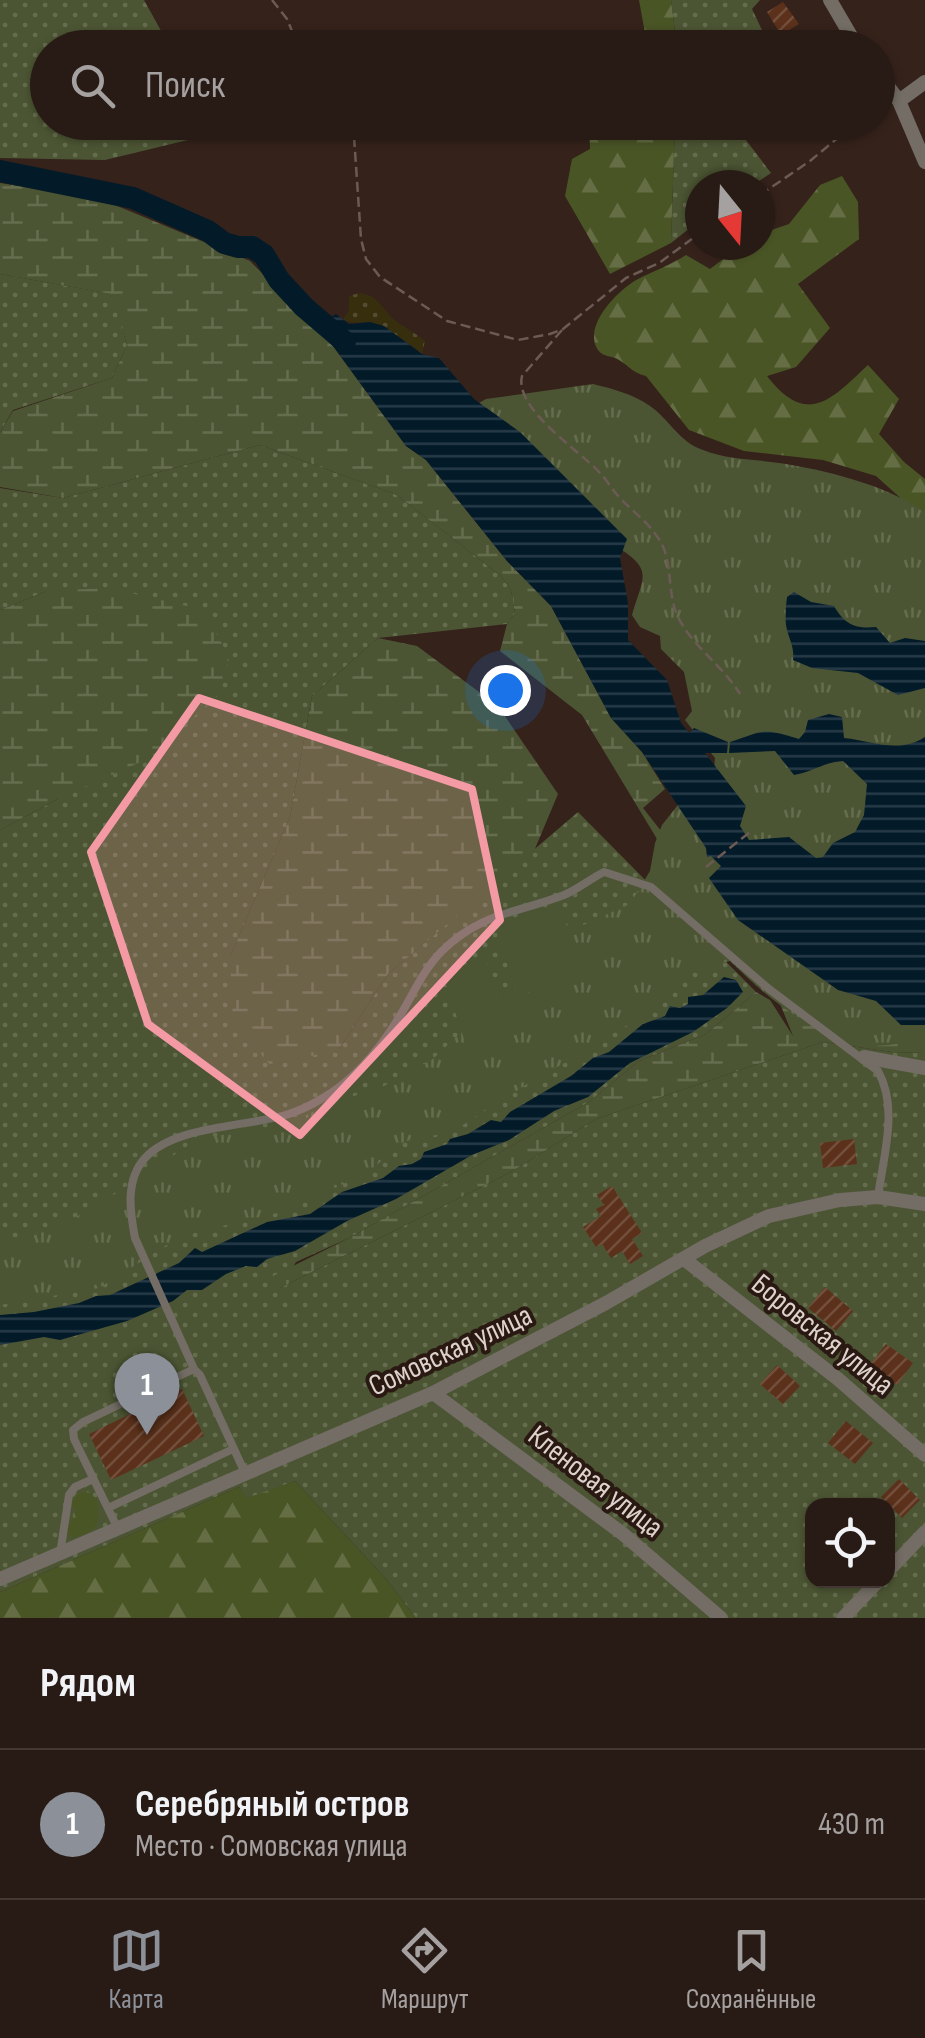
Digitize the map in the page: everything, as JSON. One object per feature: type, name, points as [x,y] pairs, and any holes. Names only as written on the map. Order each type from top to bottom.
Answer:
[{"type":"street","points":[[830,0],[848,30]]},
{"type":"street","points":[[899,101],[925,82]]},
{"type":"street","points":[[895,96],[925,162]]},
{"type":"street","points":[[864,1058],[925,1068]]},
{"type":"street","name":"Сомовская улица","points":[[0,1579],[433,1393],[739,1228],[792,1208],[878,1197],[925,1204]]},
{"type":"street","name":"Боровская улица","points":[[684,1259],[838,1379],[925,1456]]},
{"type":"street","name":"Кленовая улица","points":[[433,1393],[623,1534],[721,1618]]},
{"type":"street","points":[[895,1564],[925,1532]]},
{"type":"street","points":[[843,1618],[871,1588]]},
{"type":"lane","points":[[245,1473],[135,1238],[130,1204],[137,1170],[145,1158],[178,1138],[290,1114],[324,1097],[356,1073],[385,1040],[422,975],[453,941],[492,916],[564,895],[604,872],[651,887],[769,989],[864,1058],[884,1083],[888,1126],[878,1197]]},
{"type":"lane","points":[[118,1529],[74,1439],[74,1430],[83,1422],[194,1369]]},
{"type":"lane","points":[[108,1508],[232,1450]]},
{"type":"lane","points":[[60,1554],[69,1495],[75,1487],[93,1479]]},
{"type":"path","points":[[272,0],[292,30]]},
{"type":"path","points":[[354,140],[360,239],[372,269],[447,321],[518,340],[564,329]]},
{"type":"path","points":[[775,186],[835,140]]},
{"type":"path","points":[[685,244],[659,264],[626,278],[564,329],[522,376],[520,384],[524,400],[652,530],[664,550],[677,616],[740,694]]},
{"type":"path","points":[[706,867],[750,832]]},
{"type":"highlighted area","points":[[199,698],[472,789],[500,920],[300,1135],[148,1024],[91,852]]},
{"type":"green space","points":[[0,0],[144,0],[161,30],[30,30],[30,140],[188,140],[105,160],[0,158]]},
{"type":"green space","points":[[639,0],[671,0],[675,30],[644,30]]},
{"type":"green space","points":[[671,0],[760,0],[752,9],[762,30],[675,30]]},
{"type":"green space","points":[[590,140],[674,140],[671,243],[610,274],[565,196],[572,159],[590,149]]},
{"type":"green space","points":[[674,140],[746,140],[769,170],[685,170],[685,232],[671,243]]},
{"type":"green space","points":[[842,176],[858,202],[859,239],[798,284],[830,328],[796,367],[767,376],[795,401],[819,403],[868,365],[899,399],[879,434],[925,479],[925,520],[876,476],[823,460],[744,451],[689,430],[646,376],[600,353],[594,340],[599,318],[615,297],[635,281],[685,256],[685,260],[695,260],[710,269],[722,260],[775,260],[775,229],[789,224],[820,185]]},
{"type":"green space","points":[[0,183],[98,198],[250,261],[333,346],[406,446],[426,460],[507,561],[551,606],[611,718],[642,752],[665,789],[643,808],[665,836],[674,867],[582,715],[500,651],[507,624],[515,613],[511,590],[501,576],[397,495],[260,445],[63,498],[0,487],[0,432],[13,411],[112,378],[127,345],[111,294],[0,274]]},
{"type":"green space","points":[[0,274],[112,294],[127,345],[112,378],[13,410],[0,432]]},
{"type":"green space","points":[[593,384],[643,402],[687,442],[703,450],[836,474],[874,486],[925,512],[925,1041],[877,1046],[829,1034],[793,1014],[730,961],[707,967],[680,979],[635,1023],[610,1032],[596,1047],[541,1075],[452,1132],[406,1141],[368,1172],[289,1210],[181,1236],[99,1288],[0,1305],[0,1242],[55,1227],[92,1209],[198,1139],[288,1124],[327,1105],[384,1086],[433,1059],[532,964],[581,926],[630,904],[650,871],[662,825],[685,796],[714,771],[715,758],[685,720],[692,711],[684,672],[661,649],[660,636],[640,627],[632,615],[642,583],[641,568],[472,407],[486,399]]},
{"type":"green space","points":[[260,445],[397,495],[501,576],[511,590],[515,613],[507,624],[378,638],[312,696],[290,817],[230,957],[339,1049],[388,974],[578,812],[756,992],[706,1034],[639,1061],[589,1102],[349,1238],[296,1262],[280,1288],[511,1172],[596,1119],[823,1042],[925,1053],[925,1618],[416,1618],[387,1580],[295,1481],[247,1499],[239,1487],[0,1592],[0,830],[58,799],[47,591],[0,610],[0,488],[63,498]]},
{"type":"green space","points":[[109,588],[204,610],[229,657],[221,692],[149,758],[0,830],[0,610],[47,591]]},
{"type":"green space","points":[[378,638],[417,646],[498,706],[558,794],[534,851],[388,974],[339,1049],[271,1066],[233,1021],[230,957],[290,817],[312,696]]},
{"type":"green space","points":[[560,905],[583,975],[517,996],[495,925]]},
{"type":"green space","points":[[485,958],[511,1035],[467,1048],[442,972]]},
{"type":"green space","points":[[767,971],[925,1025],[925,1053],[823,1042],[596,1119],[511,1172],[280,1288],[273,1276],[349,1238],[589,1102],[639,1061],[706,1034],[756,992],[770,1000],[793,1036]]},
{"type":"green space","points":[[295,1481],[387,1580],[416,1618],[0,1618],[0,1592],[239,1487],[247,1498]]},
{"type":"green space","points":[[88,1491],[98,1501],[97,1521],[88,1533],[74,1538],[66,1532],[76,1510],[70,1505],[76,1494]]},
{"type":"sand","points":[[359,293],[374,298],[395,320],[425,341],[422,354],[380,327],[343,319],[349,311],[349,296]]},
{"type":"water","points":[[336,314],[349,324],[370,322],[384,326],[422,354],[439,358],[474,399],[520,432],[627,539],[620,558],[628,603],[628,640],[667,680],[681,723],[689,733],[694,728],[728,742],[727,753],[705,753],[746,806],[740,826],[749,840],[789,837],[816,858],[823,857],[833,843],[855,832],[864,815],[867,784],[843,761],[794,775],[775,751],[729,753],[730,742],[763,732],[799,739],[808,720],[829,714],[842,717],[844,738],[896,746],[925,737],[925,1025],[901,1025],[876,1001],[838,990],[738,920],[709,878],[721,866],[711,856],[707,857],[706,848],[642,752],[611,718],[551,606],[507,561],[426,460],[406,446],[316,328]]},
{"type":"water","points":[[794,592],[811,602],[834,606],[852,624],[876,627],[890,643],[905,638],[925,641],[925,688],[898,695],[858,673],[812,668],[793,660],[786,614],[787,597]]},
{"type":"water","points":[[724,977],[736,980],[743,992],[693,1032],[630,1063],[588,1097],[554,1111],[509,1140],[472,1155],[295,1251],[267,1259],[257,1267],[246,1266],[226,1274],[202,1290],[187,1290],[173,1301],[127,1321],[60,1340],[44,1337],[0,1345],[0,1315],[34,1312],[110,1295],[179,1263],[195,1248],[202,1252],[267,1222],[310,1214],[342,1192],[412,1164],[424,1152],[447,1144],[450,1139],[468,1134],[491,1120],[501,1122],[510,1112],[571,1076],[593,1058],[609,1052],[643,1024],[665,1016],[670,1006],[680,1008],[688,1004],[688,997],[703,995]]},
{"type":"building","points":[[783,2],[799,24],[789,30],[778,30],[767,12]]},
{"type":"building","points":[[854,1139],[857,1164],[823,1168],[820,1143]]},
{"type":"building","points":[[612,1186],[642,1233],[632,1239],[643,1256],[630,1264],[622,1251],[611,1258],[602,1244],[596,1247],[583,1227],[601,1216],[596,1209],[604,1205],[597,1195]]},
{"type":"building","points":[[825,1287],[853,1311],[836,1331],[808,1308]]},
{"type":"building","points":[[886,1344],[913,1363],[897,1385],[870,1365]]},
{"type":"building","points":[[777,1365],[800,1386],[783,1404],[760,1384]]},
{"type":"building","points":[[182,1389],[204,1436],[111,1480],[89,1434]]},
{"type":"building","points":[[846,1421],[873,1443],[855,1464],[828,1443]]},
{"type":"building","points":[[899,1479],[920,1500],[902,1518],[895,1511],[895,1498],[881,1497]]},
{"type":"waterway","points":[[0,171],[133,198],[208,231],[224,243],[252,247],[264,255],[279,280],[304,307],[345,342]]},
{"type":"place","name":"Серебряный остров","points":[[147,1435]]}]
